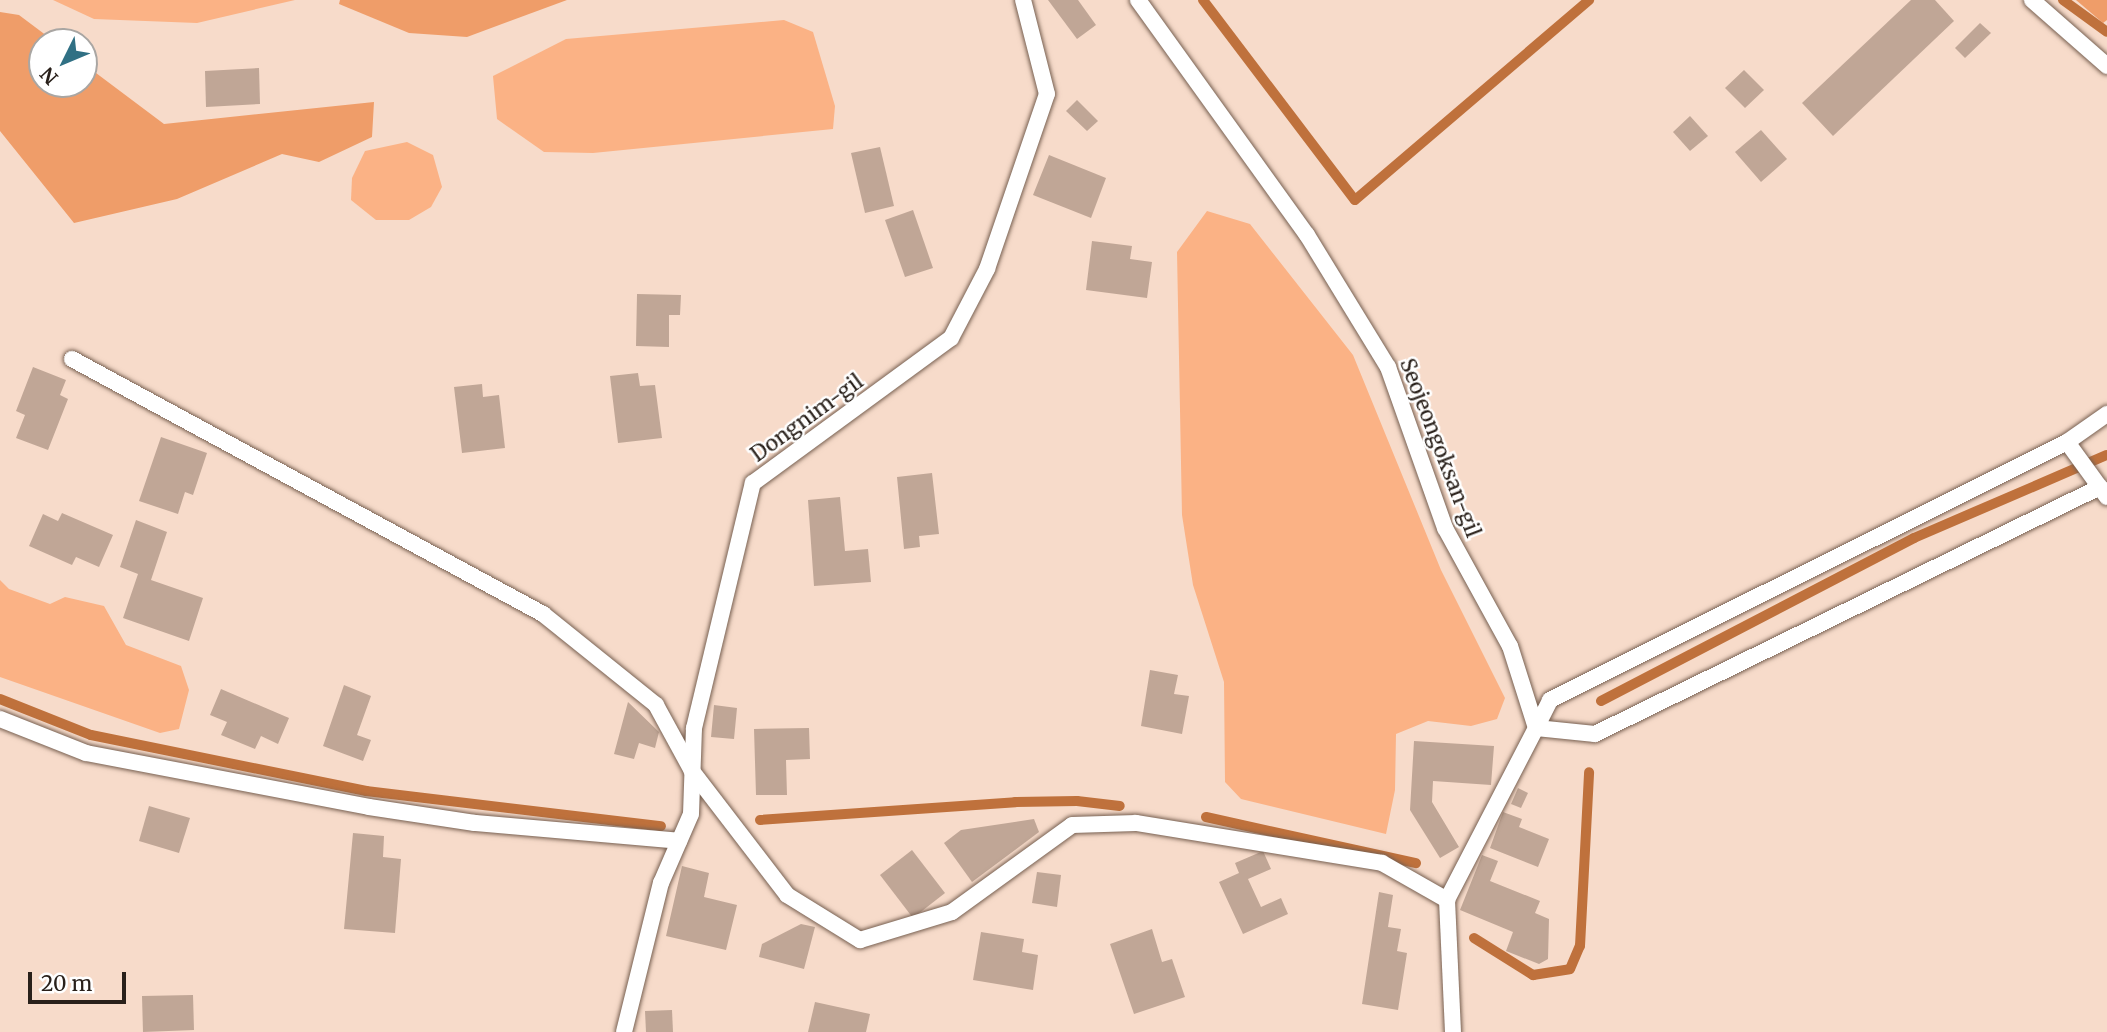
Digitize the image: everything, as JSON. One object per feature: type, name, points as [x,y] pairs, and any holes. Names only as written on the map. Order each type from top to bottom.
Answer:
[{"type":"lane","name":"Dongnim-gil","points":[[624,1032],[661,883],[691,814],[694,728],[753,483],[951,338],[987,270],[1047,94],[1023,0]]},
{"type":"lane","name":"Seojeongoksan-gil","points":[[1138,0],[1307,235],[1388,367],[1446,528],[1510,646],[1536,728]]},
{"type":"lane","points":[[2032,0],[2107,66]]},
{"type":"lane","points":[[72,359],[543,614],[656,705],[692,771],[787,895],[860,940],[952,912],[1072,825],[1136,823],[1382,863],[1447,900]]},
{"type":"lane","points":[[1453,1032],[1447,900],[1550,700],[2067,442],[2107,414]]},
{"type":"lane","points":[[1536,728],[1595,734],[2103,492],[2067,442]]},
{"type":"lane","points":[[0,719],[86,752],[369,807],[475,823],[679,841]]},
{"type":"shaded area","points":[[53,0],[295,0],[197,23],[94,19]]},
{"type":"shaded area","points":[[340,0],[567,0],[467,37],[409,33],[339,4]]},
{"type":"shaded area","points":[[2076,0],[2107,0],[2107,20],[2103,23]]},
{"type":"shaded area","points":[[0,12],[19,15],[36,28],[28,28],[28,98],[98,98],[98,74],[164,124],[374,102],[372,137],[319,162],[282,154],[177,199],[74,223],[0,131]]},
{"type":"shaded area","points":[[784,20],[813,32],[835,106],[833,129],[593,153],[544,152],[497,119],[493,76],[566,39]]},
{"type":"shaded area","points":[[407,142],[433,155],[442,187],[431,207],[409,220],[376,220],[351,200],[352,178],[365,151]]},
{"type":"shaded area","points":[[1207,211],[1250,224],[1353,355],[1441,570],[1505,698],[1497,719],[1471,726],[1428,721],[1396,734],[1395,790],[1386,834],[1241,799],[1225,782],[1224,682],[1193,585],[1182,515],[1177,252]]},
{"type":"shaded area","points":[[0,580],[9,589],[50,604],[65,597],[104,606],[126,645],[181,666],[189,690],[179,729],[160,733],[0,677]]},
{"type":"building","points":[[1048,0],[1078,0],[1096,25],[1077,39]]},
{"type":"building","points":[[1911,0],[1935,0],[1954,21],[1833,136],[1802,103]]},
{"type":"building","points":[[1980,23],[1991,33],[1965,58],[1955,48]]},
{"type":"building","points":[[259,68],[260,104],[206,107],[205,71]]},
{"type":"building","points":[[1744,70],[1764,90],[1745,108],[1725,88]]},
{"type":"building","points":[[1077,100],[1098,121],[1087,131],[1066,111]]},
{"type":"building","points":[[1690,116],[1708,136],[1690,151],[1673,132]]},
{"type":"building","points":[[1761,130],[1787,159],[1761,182],[1735,152]]},
{"type":"building","points":[[880,147],[894,206],[865,213],[851,153]]},
{"type":"building","points":[[1049,155],[1106,178],[1091,218],[1033,195]]},
{"type":"building","points":[[913,210],[933,268],[905,277],[885,220]]},
{"type":"building","points":[[1092,241],[1132,246],[1130,259],[1152,262],[1147,298],[1086,290]]},
{"type":"building","points":[[637,294],[681,295],[680,315],[669,315],[669,347],[636,346]]},
{"type":"building","points":[[33,367],[66,380],[60,395],[68,399],[48,450],[16,438],[25,415],[16,411]]},
{"type":"building","points":[[638,373],[640,386],[655,385],[662,438],[618,443],[610,376]]},
{"type":"building","points":[[482,384],[483,397],[499,395],[505,448],[462,453],[454,387]]},
{"type":"building","points":[[161,437],[207,453],[193,495],[185,492],[178,514],[139,501]]},
{"type":"building","points":[[932,473],[939,534],[919,536],[920,547],[904,549],[897,477]]},
{"type":"building","points":[[840,497],[845,551],[868,549],[871,582],[814,586],[808,500]]},
{"type":"building","points":[[62,513],[113,535],[99,567],[76,557],[72,565],[29,546],[43,514],[58,521]]},
{"type":"building","points":[[136,520],[167,532],[151,580],[203,598],[189,641],[123,618],[138,574],[120,567]]},
{"type":"building","points":[[1150,670],[1178,675],[1174,694],[1189,696],[1182,734],[1141,726]]},
{"type":"building","points":[[344,685],[371,696],[357,735],[371,740],[363,761],[323,746]]},
{"type":"building","points":[[221,689],[289,718],[278,744],[261,736],[255,749],[221,735],[227,722],[210,715]]},
{"type":"building","points":[[628,702],[659,732],[655,748],[639,743],[634,759],[614,754]]},
{"type":"building","points":[[714,705],[737,708],[734,739],[711,737]]},
{"type":"building","points":[[809,728],[810,759],[786,760],[787,795],[756,795],[754,729]]},
{"type":"building","points":[[1414,741],[1494,746],[1491,785],[1433,781],[1432,802],[1459,847],[1440,858],[1410,810]]},
{"type":"building","points":[[1518,788],[1528,793],[1521,808],[1511,804]]},
{"type":"building","points":[[149,806],[190,818],[179,853],[139,841]]},
{"type":"building","points":[[1503,812],[1522,819],[1519,827],[1549,839],[1538,867],[1490,848]]},
{"type":"building","points":[[1034,819],[1039,832],[972,882],[944,843],[961,830]]},
{"type":"building","points":[[353,833],[384,836],[383,857],[401,859],[395,933],[344,929]]},
{"type":"building","points":[[912,850],[945,893],[913,918],[880,875]]},
{"type":"building","points":[[1263,851],[1271,869],[1248,879],[1261,907],[1281,898],[1288,914],[1243,934],[1219,882],[1239,873],[1235,863]]},
{"type":"building","points":[[1482,855],[1498,861],[1490,881],[1540,901],[1535,913],[1549,919],[1548,959],[1539,964],[1506,951],[1513,932],[1460,910]]},
{"type":"building","points":[[682,866],[709,873],[704,897],[737,905],[726,950],[666,936]]},
{"type":"building","points":[[1037,872],[1061,875],[1057,907],[1032,903]]},
{"type":"building","points":[[1379,892],[1393,895],[1388,927],[1401,929],[1397,951],[1407,953],[1398,1010],[1362,1004]]},
{"type":"building","points":[[801,924],[815,927],[804,969],[759,957],[762,944]]},
{"type":"building","points":[[1152,929],[1162,962],[1172,959],[1185,997],[1134,1014],[1110,944]]},
{"type":"building","points":[[981,932],[1024,939],[1022,952],[1038,955],[1033,990],[973,980]]},
{"type":"building","points":[[193,995],[194,1030],[143,1032],[142,996]]},
{"type":"building","points":[[815,1002],[870,1014],[866,1032],[808,1032]]},
{"type":"building","points":[[672,1010],[673,1032],[646,1032],[645,1011]]},
{"type":"waterway","points":[[1203,0],[1355,200],[1589,0]]},
{"type":"waterway","points":[[2063,0],[2107,32]]},
{"type":"waterway","points":[[1601,701],[1914,538],[2107,455]]},
{"type":"waterway","points":[[0,699],[91,735],[366,791],[661,826]]},
{"type":"waterway","points":[[1474,938],[1533,975],[1570,969],[1580,946],[1589,772]]},
{"type":"waterway","points":[[760,820],[1015,802],[1077,801],[1120,806]]},
{"type":"waterway","points":[[1206,817],[1416,863]]}]
